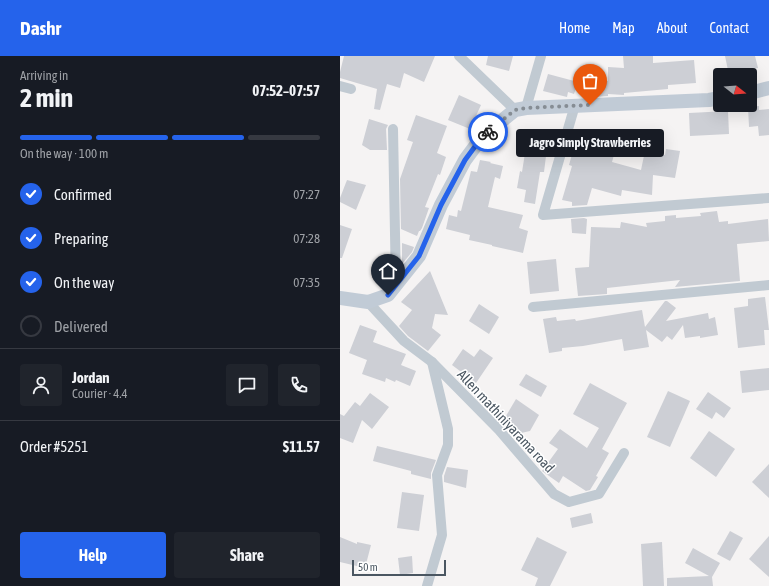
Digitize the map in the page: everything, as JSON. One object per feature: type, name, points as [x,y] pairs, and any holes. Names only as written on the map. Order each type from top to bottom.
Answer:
[{"type":"main road","points":[[757,91],[769,88]]},
{"type":"main road","points":[[340,298],[368,302],[388,295],[419,256],[441,205],[465,160],[482,137],[520,109],[575,105],[713,99]]},
{"type":"street","points":[[460,56],[520,109],[542,56]]},
{"type":"street","points":[[340,86],[351,89]]},
{"type":"street","points":[[575,105],[543,215],[769,198]]},
{"type":"street","points":[[393,129],[396,286]]},
{"type":"street","points":[[533,307],[769,285]]},
{"type":"street","name":"Allen mathiniyarama road","points":[[368,302],[404,341],[432,362],[499,430],[554,494],[569,502],[600,494],[624,453]]},
{"type":"street","points":[[428,586],[442,535],[437,475],[448,445],[448,429],[432,362]]},
{"type":"building","points":[[344,56],[435,56],[424,82],[404,73],[400,88],[387,84],[380,110],[374,109],[377,89],[340,78]]},
{"type":"building","points":[[488,56],[513,56],[509,71],[486,65]]},
{"type":"building","points":[[623,56],[653,56],[653,63],[694,60],[696,83],[668,85],[668,89],[624,93],[624,95],[608,94],[608,96],[594,97],[598,78],[608,81],[608,67],[624,68]]},
{"type":"building","points":[[725,56],[755,56],[758,68],[757,68],[728,68]]},
{"type":"building","points":[[548,74],[578,82],[574,94],[568,92],[567,97],[543,91]]},
{"type":"building","points":[[459,95],[481,105],[470,129],[448,120]]},
{"type":"building","points":[[757,106],[759,106],[759,110],[769,109],[769,135],[759,136],[758,126],[749,127],[748,112],[757,112]]},
{"type":"building","points":[[728,112],[729,134],[690,136],[689,113]]},
{"type":"building","points":[[416,115],[447,126],[437,153],[446,157],[440,175],[438,174],[425,207],[429,208],[422,228],[417,236],[401,229],[400,179],[413,142],[407,140]]},
{"type":"building","points":[[369,119],[388,125],[386,129],[387,150],[370,150],[362,145]]},
{"type":"building","points":[[579,130],[605,137],[604,140],[617,144],[612,162],[641,170],[645,151],[665,155],[666,149],[680,151],[675,178],[653,175],[652,195],[622,190],[621,196],[592,188],[587,205],[572,206],[572,202],[562,200],[572,166],[569,165]]},
{"type":"building","points":[[525,153],[546,156],[544,172],[540,172],[535,204],[524,202],[526,190],[517,188],[520,171],[522,172]]},
{"type":"building","points":[[480,160],[503,166],[500,179],[495,177],[488,207],[523,215],[519,228],[528,231],[523,253],[469,240],[470,235],[446,229],[449,215],[457,217],[458,210],[461,211],[471,171],[477,172]]},
{"type":"building","points":[[347,180],[366,185],[356,210],[340,202],[340,198]]},
{"type":"building","points":[[717,211],[719,222],[728,221],[728,224],[768,219],[769,241],[737,244],[740,281],[675,287],[680,280],[607,288],[607,294],[578,296],[575,268],[589,267],[591,227],[620,228],[621,222],[647,227],[646,223],[665,221],[665,216],[676,215],[676,218],[701,216],[700,213]]},
{"type":"building","points":[[571,219],[587,219],[586,234],[572,233]]},
{"type":"building","points":[[340,225],[352,229],[342,258],[340,258]]},
{"type":"building","points":[[402,243],[414,247],[412,252],[402,264]]},
{"type":"building","points":[[556,259],[559,291],[530,294],[527,262]]},
{"type":"building","points":[[430,271],[448,315],[435,314],[432,328],[441,335],[428,351],[408,336],[399,326],[412,310],[401,302]]},
{"type":"building","points":[[765,297],[769,330],[764,330],[765,345],[738,348],[734,308],[748,306],[748,299]]},
{"type":"building","points":[[665,301],[676,308],[666,321],[708,313],[709,319],[715,317],[718,335],[700,338],[700,336],[685,338],[683,325],[672,340],[667,336],[662,342],[646,330],[649,347],[624,351],[622,339],[562,348],[562,351],[549,353],[543,319],[556,317],[557,321],[575,319],[576,321],[642,310],[645,327]]},
{"type":"building","points":[[479,304],[499,317],[489,334],[469,321]]},
{"type":"building","points":[[360,325],[377,331],[373,342],[406,354],[401,365],[416,371],[410,386],[396,380],[395,382],[386,378],[385,382],[362,374],[367,360],[349,353]]},
{"type":"building","points":[[463,349],[474,357],[480,349],[493,358],[476,383],[452,365]]},
{"type":"building","points":[[769,368],[769,390],[742,393],[740,371]]},
{"type":"building","points":[[526,374],[547,386],[541,397],[519,385]]},
{"type":"building","points":[[590,383],[627,403],[602,449],[609,453],[596,476],[598,477],[590,490],[586,491],[563,476],[559,483],[542,471],[558,449],[549,443],[560,429],[587,448],[599,428],[573,414]]},
{"type":"building","points":[[668,391],[690,401],[670,447],[647,437]]},
{"type":"building","points":[[708,392],[731,408],[724,418],[716,412],[712,419],[696,409]]},
{"type":"building","points":[[370,393],[389,407],[372,429],[362,420],[353,443],[340,438],[340,414],[344,416],[355,402],[360,406]]},
{"type":"building","points":[[516,399],[539,415],[530,431],[512,435],[510,433],[506,416]]},
{"type":"building","points":[[709,431],[735,449],[716,477],[690,458]]},
{"type":"building","points":[[377,446],[436,460],[431,473],[431,479],[411,474],[411,471],[373,461]]},
{"type":"building","points":[[769,464],[769,498],[752,482]]},
{"type":"building","points":[[447,467],[468,470],[466,488],[444,482]]},
{"type":"building","points":[[402,492],[424,495],[419,531],[397,528]]},
{"type":"building","points":[[591,513],[593,523],[572,528],[570,518]]},
{"type":"building","points":[[730,531],[743,538],[730,561],[717,554]]},
{"type":"building","points":[[769,536],[769,577],[749,559]]},
{"type":"building","points":[[340,537],[357,544],[357,542],[371,545],[365,568],[340,562]]},
{"type":"building","points":[[537,537],[567,552],[550,586],[535,586],[538,578],[521,570]]},
{"type":"building","points":[[662,542],[664,586],[643,586],[641,544]]},
{"type":"building","points":[[693,548],[720,563],[712,577],[713,586],[667,586],[667,578],[709,576],[685,563]]},
{"type":"building","points":[[412,556],[413,573],[400,575],[398,558]]},
{"type":"way so far","points":[[488,132],[515,110],[526,108],[590,105]]},
{"type":"place","name":"Jagro Simply Strawberries","points":[[590,105]]},
{"type":"route","points":[[388,295],[419,256],[441,205],[465,160],[482,137],[488,132]]}]
